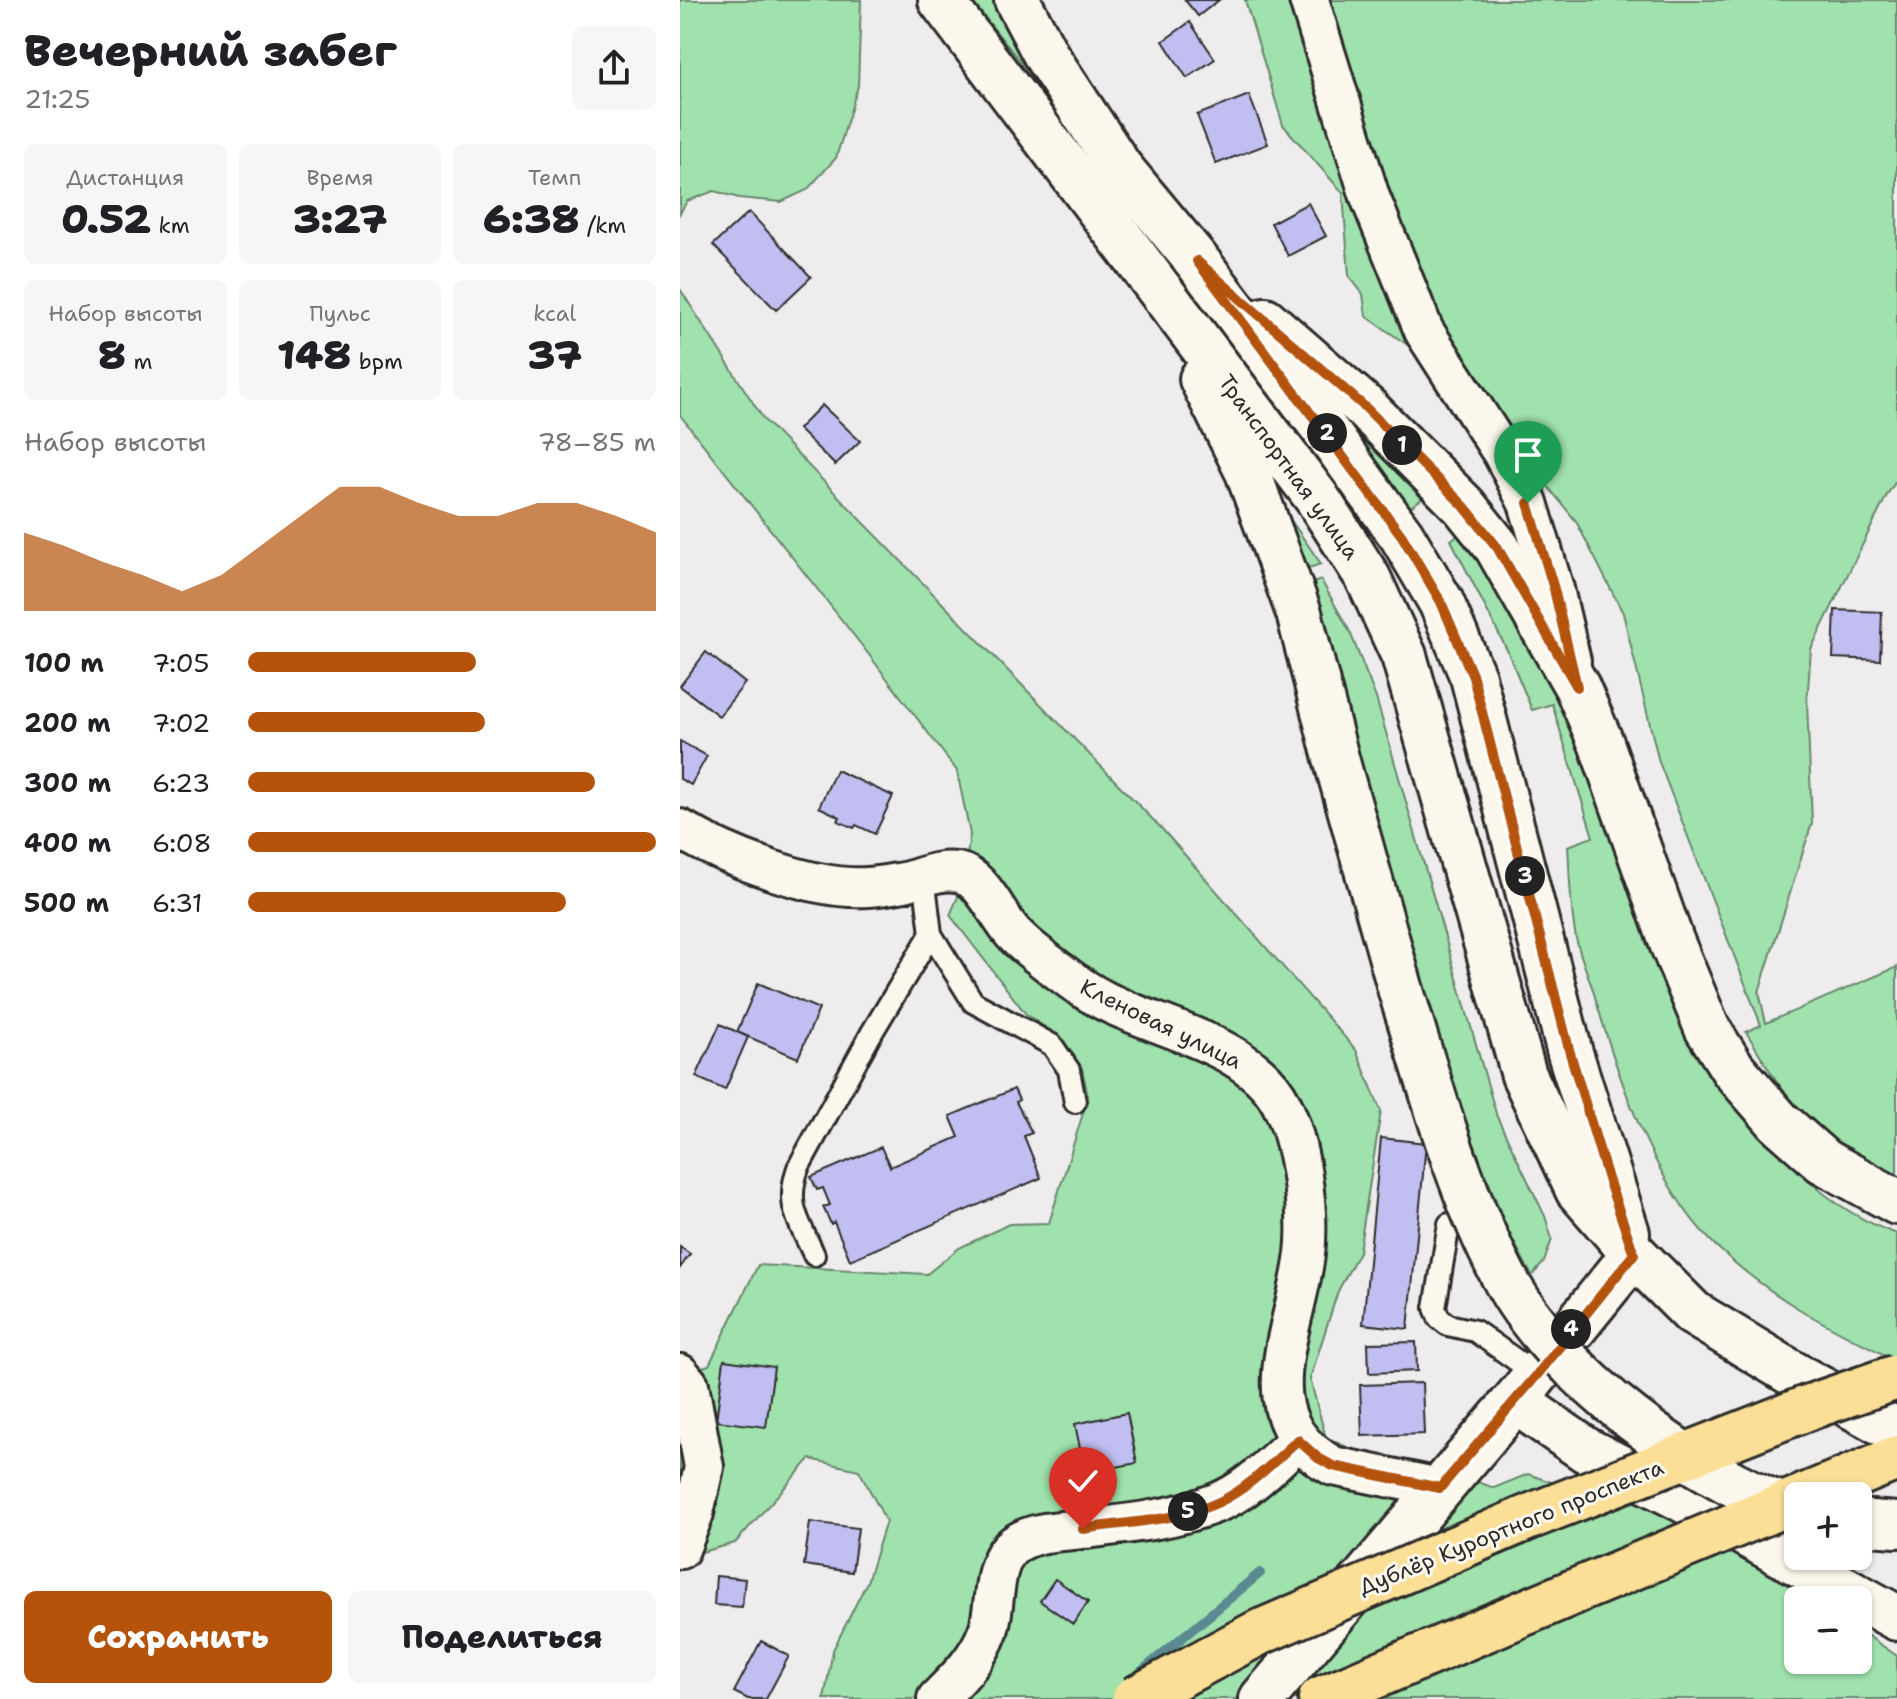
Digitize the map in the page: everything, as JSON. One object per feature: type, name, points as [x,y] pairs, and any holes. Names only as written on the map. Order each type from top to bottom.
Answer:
[{"type":"main road","name":"Транспортная улица","points":[[941,0],[1317,498],[1368,578],[1404,656],[1524,1075],[1578,1190],[1634,1254],[1693,1313],[1795,1375],[1897,1431]]},
{"type":"main road","name":"Транспортная улица","points":[[1017,0],[1047,57],[1120,168],[1197,261],[1402,536],[1441,602],[1473,677],[1570,1053],[1634,1254]]},
{"type":"main road","points":[[1197,261],[1366,408],[1464,506],[1497,547],[1577,687],[1601,743],[1672,943],[1707,1028],[1733,1069],[1779,1122],[1823,1161],[1897,1202]]},
{"type":"main road","points":[[1159,291],[1248,472],[1299,613],[1401,991],[1464,1190],[1505,1280],[1547,1339],[1606,1398],[1652,1435],[1705,1468],[1784,1507]]},
{"type":"main road","points":[[1262,1699],[1526,1388],[1634,1254]]},
{"type":"main road","name":"Дублёр Курортного проспекта","points":[[1135,1699],[1258,1633],[1529,1517],[1807,1408],[1897,1377]]},
{"type":"main road","points":[[1526,1388],[1586,1450],[1682,1499],[1897,1618]]},
{"type":"main road","points":[[1839,1482],[1897,1458]]},
{"type":"main road","points":[[1321,1699],[1784,1505]]},
{"type":"main road","points":[[1872,1523],[1897,1525]]},
{"type":"street","points":[[1309,0],[1370,197],[1424,331],[1503,454],[1528,503],[1554,589],[1577,687]]},
{"type":"street","name":"Кленовая улица","points":[[680,829],[757,865],[846,888],[905,882],[942,871],[972,878],[1014,933],[1060,972],[1104,1001],[1219,1049],[1257,1072],[1277,1095],[1288,1121],[1304,1179],[1305,1252],[1281,1387],[1286,1415],[1298,1440]]},
{"type":"street","points":[[680,1374],[689,1385],[704,1467],[694,1513],[680,1549]]},
{"type":"street","points":[[937,1699],[976,1656],[988,1630],[999,1571],[1010,1548],[1025,1538],[1043,1532],[1175,1515],[1218,1502],[1249,1484],[1298,1440],[1318,1458],[1333,1466],[1440,1488]]},
{"type":"lane","points":[[924,876],[931,934],[973,1002],[1052,1045],[1069,1070],[1075,1102]]},
{"type":"lane","points":[[814,1255],[791,1202],[792,1185],[798,1168],[871,1034],[931,934]]},
{"type":"lane","points":[[1449,1224],[1435,1308],[1439,1318],[1448,1325],[1475,1331],[1526,1388]]},
{"type":"green space","points":[[680,0],[861,0],[858,86],[836,158],[807,190],[781,202],[739,198],[714,191],[687,201],[680,213]]},
{"type":"green space","points":[[971,0],[1000,0],[1040,82],[1031,75]]},
{"type":"green space","points":[[1245,0],[1897,0],[1897,480],[1811,649],[1807,702],[1812,823],[1759,992],[1766,1023],[1897,967],[1897,1181],[1851,1154],[1810,1121],[1781,1087],[1746,1032],[1761,1025],[1659,762],[1623,613],[1576,521],[1465,385],[1366,316],[1363,294],[1349,276],[1343,193],[1283,125]]},
{"type":"green space","points":[[680,289],[764,420],[1162,829],[1356,1050],[1381,1111],[1359,1252],[1338,1291],[1310,1379],[1326,1438],[1408,1473],[1448,1471],[1494,1488],[1528,1474],[1560,1485],[1595,1489],[1629,1501],[1670,1509],[1784,1566],[1784,1570],[1797,1573],[1800,1586],[1784,1586],[1784,1674],[1872,1674],[1872,1639],[1897,1656],[1897,1699],[824,1699],[833,1650],[867,1582],[886,1521],[859,1470],[810,1459],[735,1543],[680,1558],[680,1374],[709,1365],[758,1265],[927,1274],[959,1248],[1009,1224],[1049,1223],[1088,1097],[1082,1068],[1063,1040],[1026,1014],[950,915],[963,885],[970,834],[957,771],[680,415]]},
{"type":"green space","points":[[1340,411],[1427,495],[1405,511],[1338,414]]},
{"type":"green space","points":[[1279,503],[1321,564],[1294,573]]},
{"type":"green space","points":[[1471,525],[1789,1159],[1838,1204],[1897,1234],[1897,1355],[1891,1358],[1797,1308],[1733,1261],[1691,1217],[1654,1157],[1625,1090],[1576,938],[1568,846],[1593,837],[1552,704],[1532,710],[1507,650],[1451,540]]},
{"type":"green space","points":[[1321,580],[1350,632],[1376,698],[1497,1117],[1545,1216],[1552,1239],[1544,1262],[1532,1276],[1507,1229],[1463,1116],[1299,588]]},
{"type":"building","points":[[1185,0],[1219,0],[1198,16]]},
{"type":"building","points":[[1190,22],[1215,59],[1187,78],[1163,41]]},
{"type":"building","points":[[1249,95],[1268,144],[1216,164],[1197,115]]},
{"type":"building","points":[[1308,203],[1326,236],[1288,256],[1271,223]]},
{"type":"building","points":[[749,212],[811,277],[776,310],[713,245]]},
{"type":"building","points":[[822,405],[860,441],[835,465],[798,429]]},
{"type":"building","points":[[1835,610],[1882,612],[1880,660],[1833,658]]},
{"type":"building","points":[[706,652],[745,683],[719,716],[680,686]]},
{"type":"building","points":[[680,741],[707,756],[691,785],[680,779]]},
{"type":"building","points":[[836,770],[893,796],[875,834],[838,821],[840,817],[819,807]]},
{"type":"building","points":[[758,983],[819,1009],[798,1058],[737,1032]]},
{"type":"building","points":[[720,1024],[748,1037],[725,1090],[696,1077]]},
{"type":"building","points":[[1014,1089],[1019,1100],[1016,1102],[1032,1133],[1024,1136],[1041,1178],[850,1260],[834,1222],[831,1224],[823,1207],[830,1205],[823,1188],[817,1190],[811,1177],[881,1147],[890,1167],[959,1137],[950,1116]]},
{"type":"building","points":[[1381,1138],[1426,1143],[1408,1329],[1363,1324]]},
{"type":"building","points":[[680,1247],[690,1254],[680,1268]]},
{"type":"building","points":[[1416,1342],[1417,1371],[1369,1373],[1368,1343]]},
{"type":"building","points":[[724,1360],[774,1367],[766,1427],[716,1421]]},
{"type":"building","points":[[1422,1383],[1424,1434],[1362,1436],[1360,1385]]},
{"type":"building","points":[[1127,1413],[1137,1463],[1085,1473],[1075,1424]]},
{"type":"building","points":[[810,1522],[858,1528],[852,1572],[804,1565]]},
{"type":"building","points":[[716,1576],[745,1579],[742,1607],[714,1605]]},
{"type":"building","points":[[1055,1579],[1088,1602],[1073,1624],[1040,1601]]},
{"type":"building","points":[[761,1641],[789,1656],[766,1699],[748,1699],[734,1692]]},
{"type":"waterway","points":[[1136,1676],[1260,1573]]},
{"type":"route","points":[[1083,1529],[1175,1515],[1218,1502],[1249,1484],[1298,1440],[1318,1458],[1333,1466],[1440,1488],[1537,1375],[1634,1254],[1570,1053],[1473,677],[1441,602],[1402,536],[1197,261],[1366,408],[1464,506],[1497,547],[1577,687],[1554,589],[1528,503]]}]
